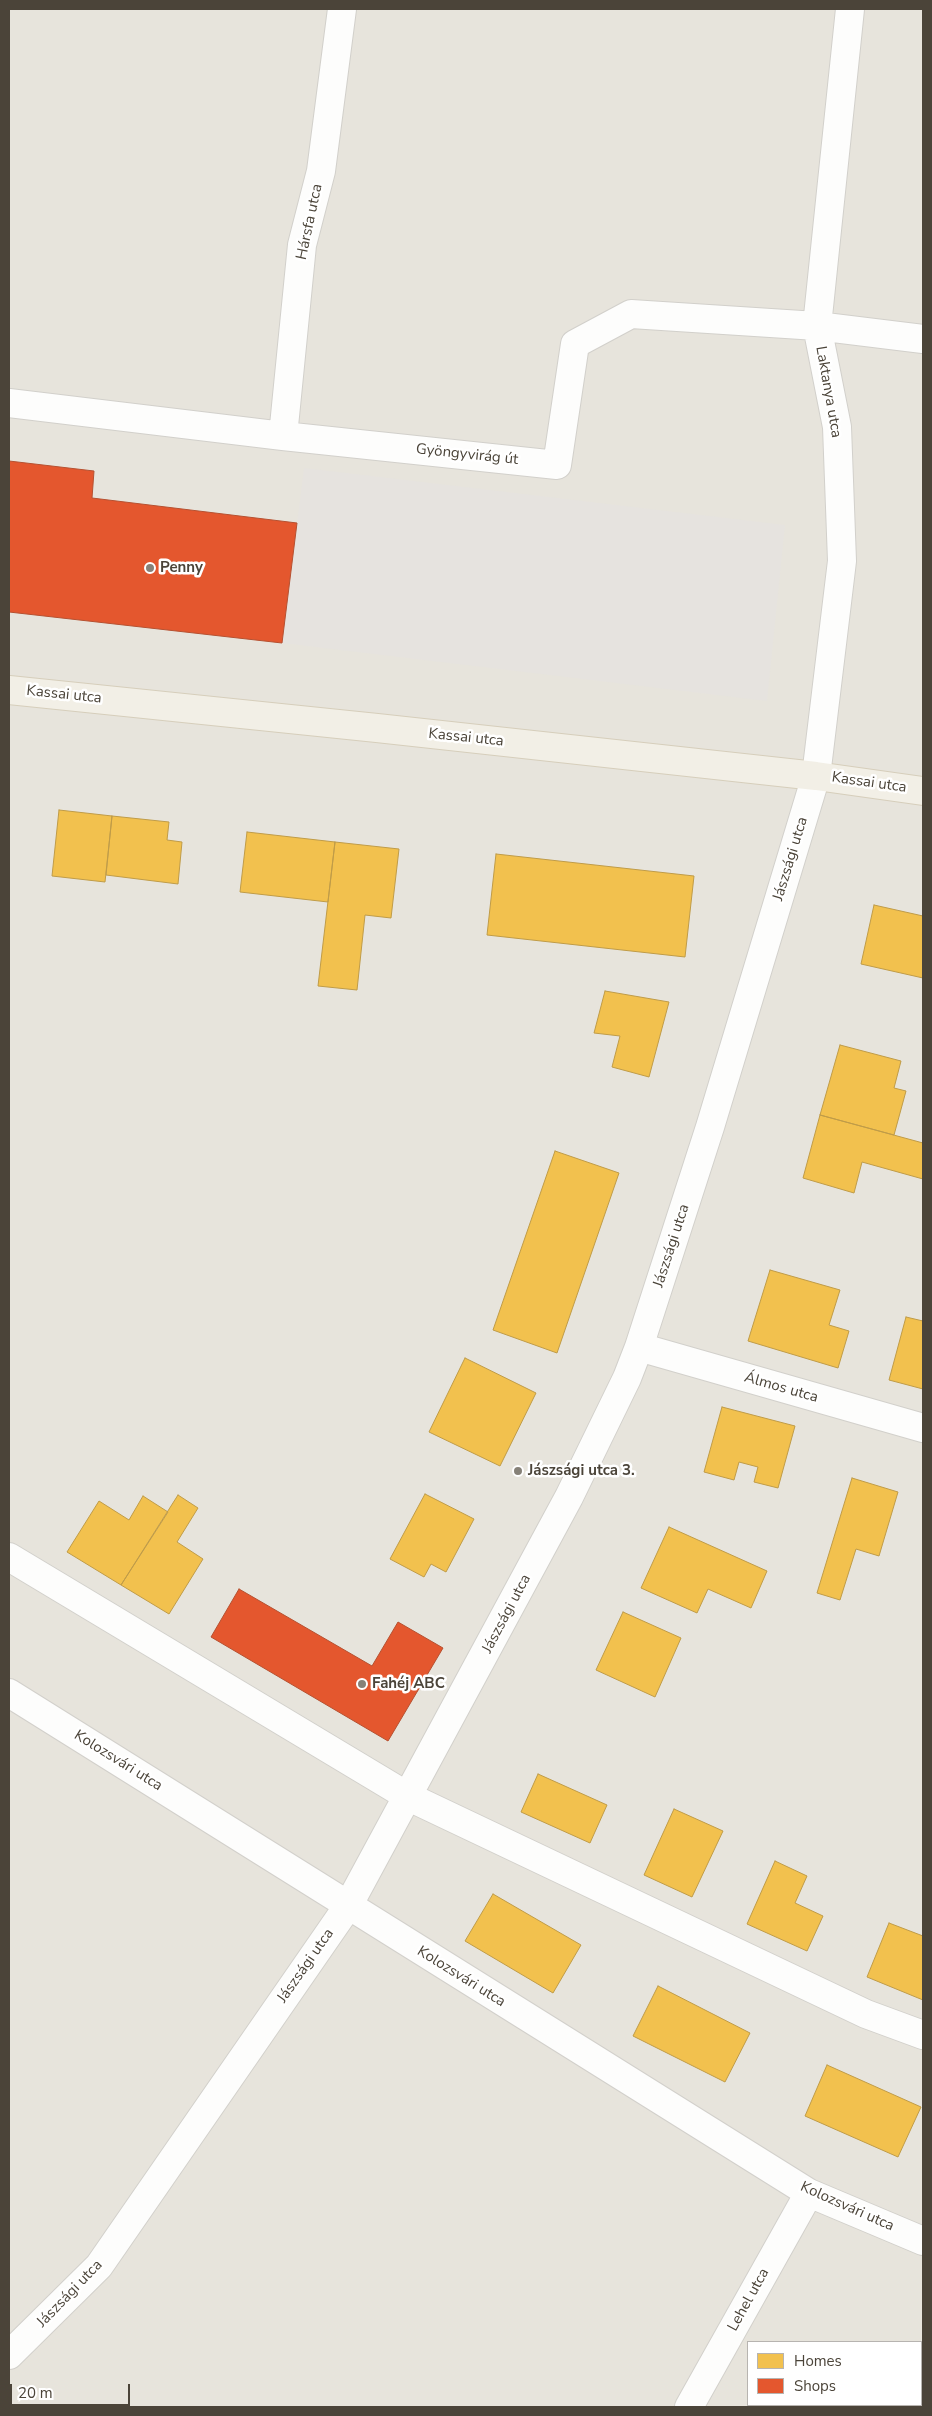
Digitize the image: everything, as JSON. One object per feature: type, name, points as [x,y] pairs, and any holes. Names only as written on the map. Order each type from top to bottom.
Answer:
[{"type":"main road","name":"Kassai utca","points":[[9,690],[816,776],[923,791]]},
{"type":"street","name":"Hársfa utca","points":[[283,436],[302,245],[321,171],[342,9]]},
{"type":"street","name":"Laktanya utca","points":[[816,776],[842,561],[837,427],[817,326],[850,9]]},
{"type":"street","name":"Gyöngyvirág út","points":[[9,403],[283,436],[557,465],[575,344],[631,314],[817,326]]},
{"type":"street","points":[[817,326],[923,339]]},
{"type":"street","name":"Jászsági utca","points":[[9,2355],[99,2266],[348,1906],[409,1797],[570,1497],[628,1378],[639,1347],[710,1127],[816,776]]},
{"type":"street","name":"Álmos utca","points":[[639,1347],[923,1428]]},
{"type":"street","points":[[9,1557],[409,1797],[866,2014],[923,2035]]},
{"type":"street","name":"Kolozsvári utca","points":[[9,1693],[809,2193],[923,2241]]},
{"type":"street","name":"Lehel utca","points":[[689,2407],[809,2193]]},
{"type":"shaded area","points":[[9,9],[923,9],[923,2407],[9,2407]]},
{"type":"shaded area","points":[[304,468],[785,525],[767,701],[282,643]]},
{"type":"building: Homes","points":[[59,810],[112,816],[105,882],[52,876]]},
{"type":"building: Homes","points":[[112,816],[169,822],[167,840],[182,842],[178,884],[106,875]]},
{"type":"building: Homes","points":[[247,832],[335,842],[328,902],[240,892]]},
{"type":"building: Homes","points":[[335,842],[399,849],[391,918],[365,915],[357,990],[318,986]]},
{"type":"building: Homes","points":[[496,854],[694,876],[685,957],[487,935]]},
{"type":"building: Homes","points":[[874,905],[923,916],[923,978],[861,964]]},
{"type":"building: Homes","points":[[605,991],[669,1002],[649,1077],[612,1067],[620,1036],[594,1033]]},
{"type":"building: Homes","points":[[840,1045],[901,1061],[894,1088],[906,1091],[894,1135],[820,1115]]},
{"type":"building: Homes","points":[[820,1115],[923,1143],[923,1179],[862,1162],[854,1193],[803,1178]]},
{"type":"building: Homes","points":[[555,1151],[619,1173],[557,1353],[493,1330]]},
{"type":"building: Homes","points":[[770,1270],[840,1290],[829,1325],[849,1331],[838,1368],[748,1341]]},
{"type":"building: Homes","points":[[906,1317],[923,1321],[923,1389],[889,1380]]},
{"type":"building: Homes","points":[[465,1358],[536,1393],[500,1466],[429,1432]]},
{"type":"building: Homes","points":[[722,1407],[795,1426],[778,1488],[754,1482],[758,1467],[739,1462],[734,1480],[704,1472]]},
{"type":"building: Homes","points":[[852,1478],[898,1492],[879,1556],[856,1549],[840,1600],[817,1593]]},
{"type":"building: Homes","points":[[425,1494],[474,1519],[446,1572],[431,1564],[424,1577],[390,1559]]},
{"type":"building: Homes","points":[[178,1495],[198,1508],[177,1542],[203,1559],[169,1614],[121,1585]]},
{"type":"building: Homes","points":[[143,1496],[168,1512],[121,1585],[67,1552],[99,1501],[129,1520]]},
{"type":"building: Homes","points":[[669,1527],[767,1571],[751,1608],[708,1589],[697,1613],[641,1588]]},
{"type":"building: Homes","points":[[623,1612],[681,1638],[655,1697],[596,1670]]},
{"type":"building: Homes","points":[[538,1774],[607,1805],[590,1843],[521,1812]]},
{"type":"building: Homes","points":[[674,1809],[723,1831],[692,1897],[644,1875]]},
{"type":"building: Homes","points":[[775,1861],[807,1876],[795,1903],[823,1916],[807,1951],[747,1924]]},
{"type":"building: Homes","points":[[493,1894],[581,1945],[553,1993],[465,1941]]},
{"type":"building: Homes","points":[[889,1923],[923,1936],[923,2000],[867,1977]]},
{"type":"building: Homes","points":[[658,1986],[750,2033],[725,2082],[633,2036]]},
{"type":"building: Homes","points":[[827,2065],[921,2107],[898,2157],[805,2116]]},
{"type":"building: Shops","name":"Penny","points":[[9,461],[94,471],[92,498],[297,523],[282,643],[9,612]]},
{"type":"building: Shops","points":[[239,1589],[372,1666],[398,1622],[443,1648],[388,1741],[211,1637]]},
{"type":"place","name":"Penny","points":[[150,568]]},
{"type":"place","name":"Jászsági utca 3.","points":[[518,1471]]},
{"type":"place","name":"Fahéj ABC","points":[[362,1684]]}]
